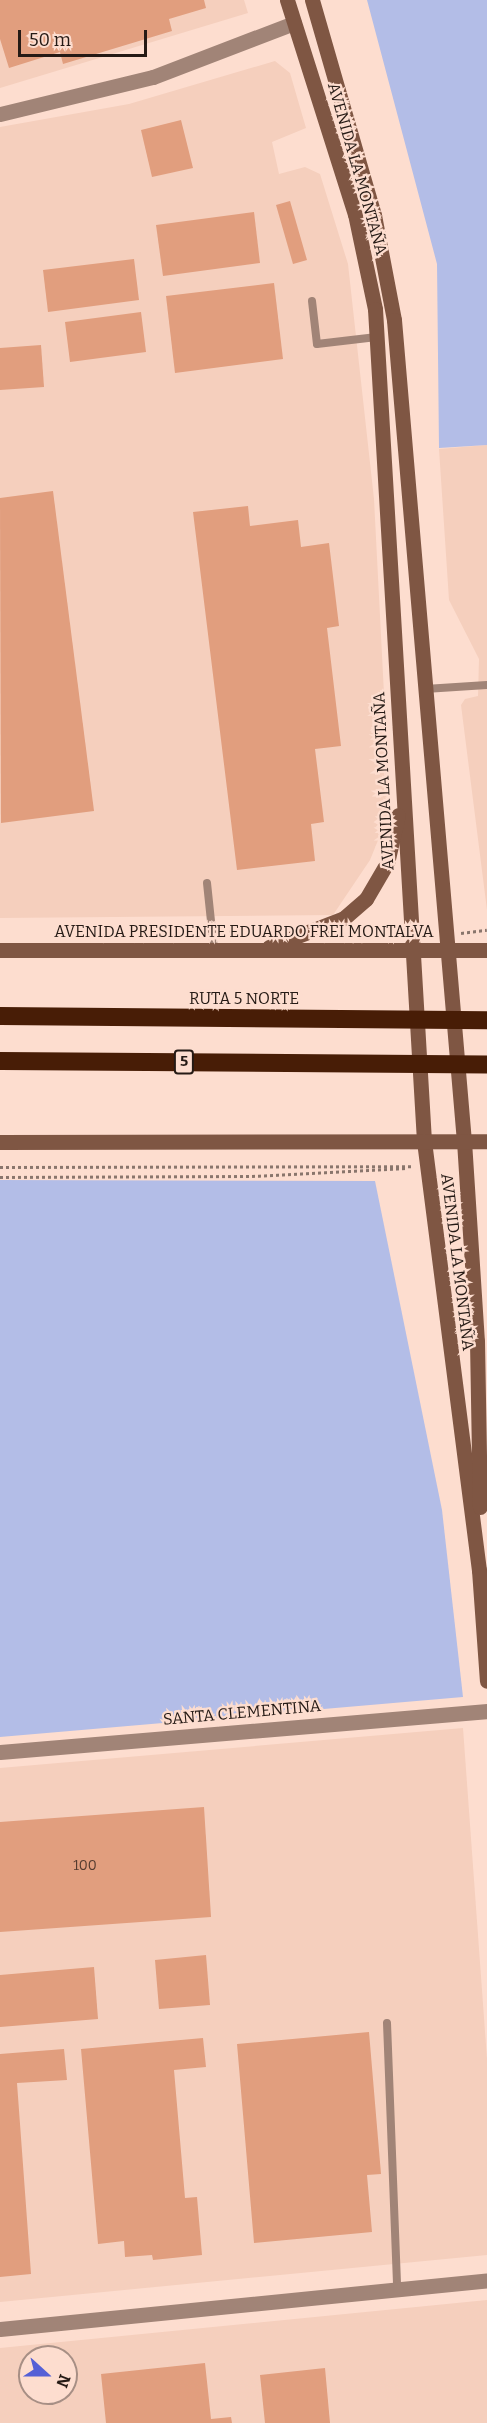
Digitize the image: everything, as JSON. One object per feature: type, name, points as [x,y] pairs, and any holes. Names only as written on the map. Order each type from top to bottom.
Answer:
[{"type":"highway","name":"RUTA 5 NORTE","points":[[0,1016],[487,1020]]},
{"type":"highway","name":"5","points":[[0,1061],[487,1064]]},
{"type":"main road","name":"AVENIDA LA MONTAÑA","points":[[286,0],[355,214],[378,337],[424,1141],[479,1570],[487,1681]]},
{"type":"main road","name":"AVENIDA LA MONTAÑA","points":[[312,0],[375,215],[389,284],[464,1141],[479,1394],[479,1570]]},
{"type":"main road","points":[[258,951],[344,918],[374,890],[393,846],[402,776]]},
{"type":"main road","name":"AVENIDA PRESIDENTE EDUARDO FREI MONTALVA","points":[[0,950],[487,950]]},
{"type":"main road","points":[[0,1142],[487,1141]]},
{"type":"street","points":[[0,114],[153,77],[294,23]]},
{"type":"street","name":"SANTA CLEMENTINA","points":[[0,1752],[487,1711]]},
{"type":"street","points":[[0,2328],[487,2280]]},
{"type":"lane","points":[[312,301],[317,344],[378,337]]},
{"type":"lane","points":[[425,689],[487,685]]},
{"type":"lane","points":[[207,883],[214,951]]},
{"type":"lane","points":[[387,2022],[397,2289]]},
{"type":"path","points":[[212,933],[282,927]]},
{"type":"path","points":[[0,1167],[427,1166]]},
{"type":"path","points":[[0,1177],[252,1176],[427,1166]]},
{"type":"shaded area","points":[[0,0],[244,0],[248,13],[0,88]]},
{"type":"shaded area","points":[[367,0],[487,0],[487,445],[439,448],[437,264]]},
{"type":"shaded area","points":[[275,61],[290,73],[306,128],[272,142],[279,174],[305,167],[320,174],[348,264],[374,499],[390,811],[370,860],[333,915],[0,918],[0,127],[129,104]]},
{"type":"shaded area","points":[[487,445],[487,910],[461,705],[465,699],[478,696],[479,659],[449,600],[439,449]]},
{"type":"shaded area","points":[[0,1180],[375,1181],[442,1510],[463,1697],[0,1737]]},
{"type":"shaded area","points":[[463,1728],[487,2059],[487,2255],[0,2302],[0,1768]]},
{"type":"shaded area","points":[[487,2300],[487,2423],[0,2423],[0,2348],[18,2346],[18,2405],[78,2405],[78,2345],[30,2345]]},
{"type":"building","points":[[0,0],[204,0],[206,8],[169,19],[172,31],[63,64],[60,52],[9,68],[0,39]]},
{"type":"building","points":[[181,120],[193,168],[152,177],[141,130]]},
{"type":"building","points":[[290,201],[307,260],[293,264],[276,205]]},
{"type":"building","points":[[254,212],[260,263],[163,276],[156,225]]},
{"type":"building","points":[[134,259],[139,300],[48,312],[43,270]]},
{"type":"building","points":[[274,283],[283,359],[175,373],[166,296]]},
{"type":"building","points":[[141,312],[146,352],[70,362],[65,322]]},
{"type":"building","points":[[41,345],[44,387],[0,390],[0,348]]},
{"type":"building","points":[[53,491],[94,811],[1,823],[0,498]]},
{"type":"building","points":[[248,506],[250,526],[298,520],[301,547],[329,543],[339,626],[327,628],[341,746],[315,749],[324,822],[311,824],[315,861],[237,870],[193,512]]},
{"type":"building","points":[[204,1807],[211,1917],[0,1932],[0,1822]]},
{"type":"building","points":[[206,1955],[210,2005],[159,2009],[155,1960]]},
{"type":"building","points":[[94,1967],[98,2019],[0,2027],[0,1975]]},
{"type":"building","points":[[369,2032],[381,2174],[367,2175],[372,2232],[254,2243],[237,2044]]},
{"type":"building","points":[[203,2038],[206,2067],[174,2070],[185,2198],[197,2197],[202,2255],[153,2260],[152,2255],[125,2257],[124,2241],[98,2244],[81,2049]]},
{"type":"building","points":[[64,2049],[67,2080],[17,2083],[31,2274],[0,2277],[0,2054]]},
{"type":"building","points":[[205,2363],[211,2419],[231,2417],[232,2423],[106,2423],[101,2374]]},
{"type":"building","points":[[325,2368],[330,2423],[265,2423],[260,2375]]}]
